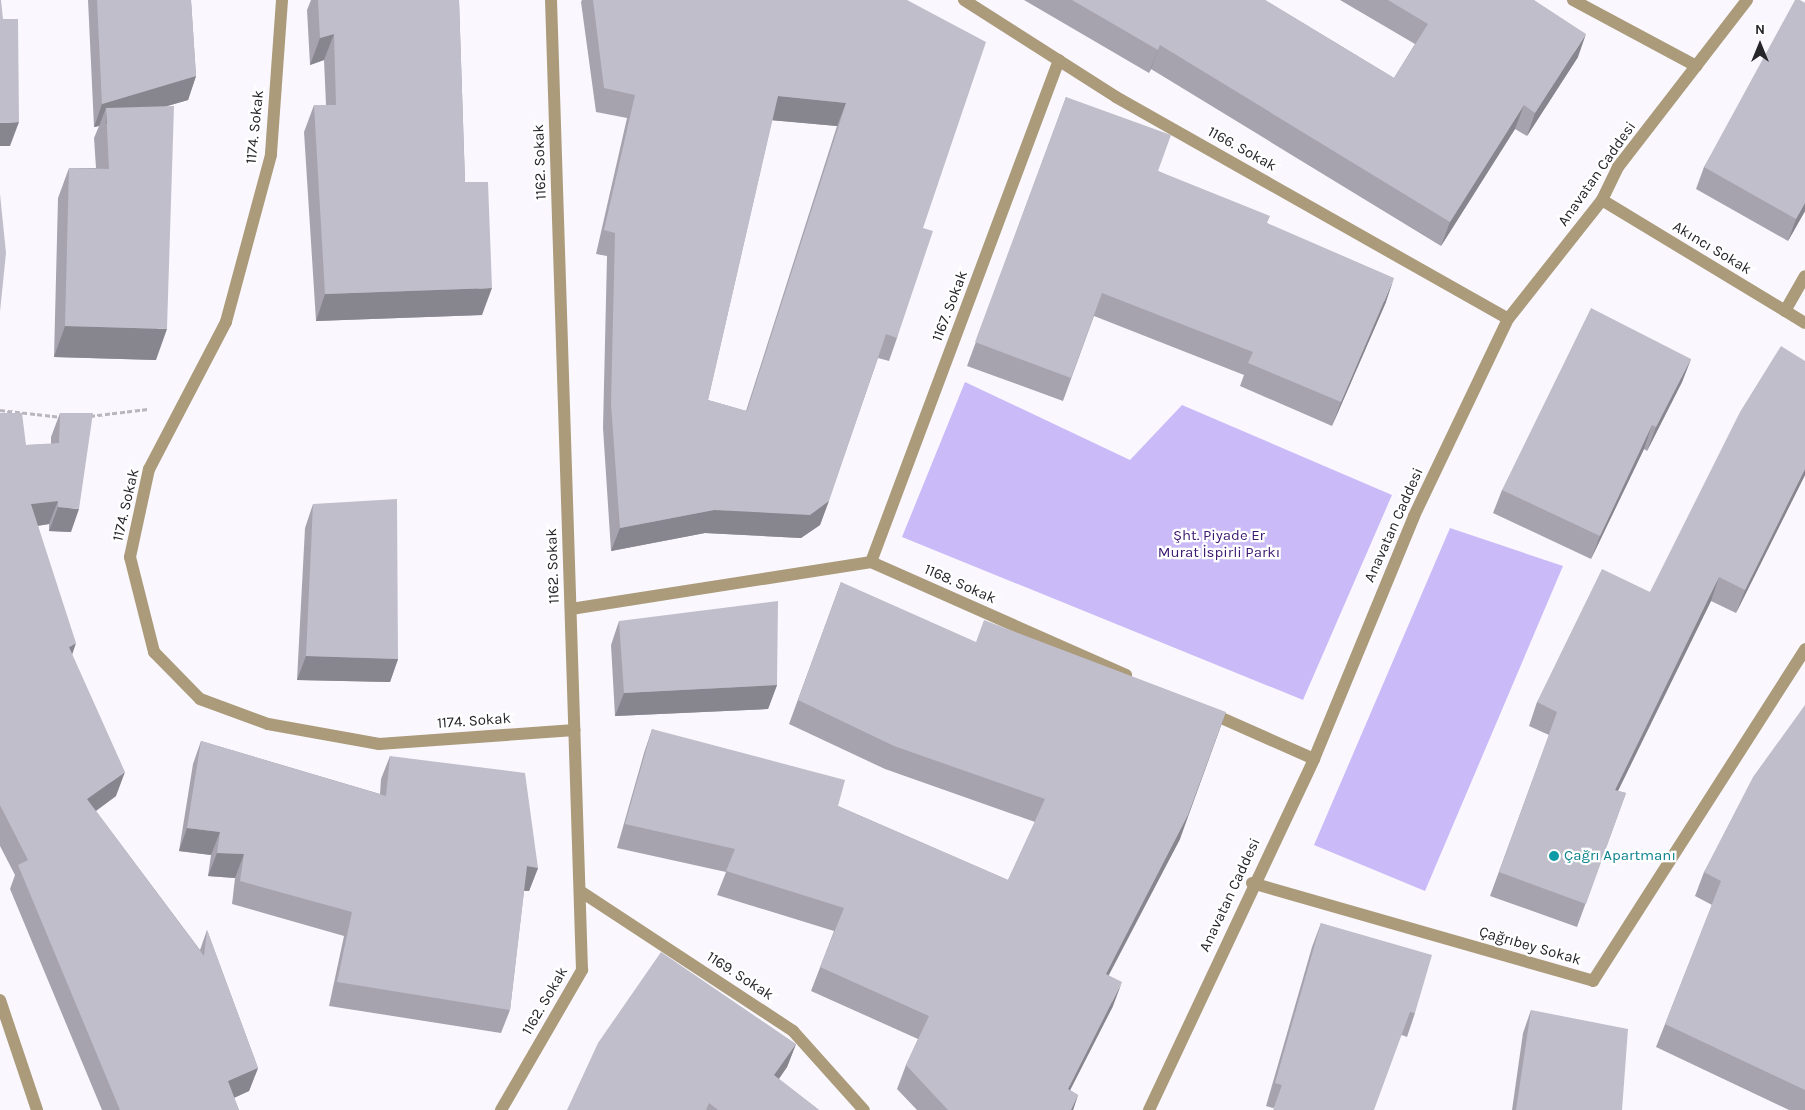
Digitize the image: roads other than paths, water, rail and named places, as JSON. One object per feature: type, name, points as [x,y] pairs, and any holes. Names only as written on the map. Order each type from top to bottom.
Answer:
[{"type":"street","name":"1174. Sokak","points":[[282,0],[271,155],[226,322],[187,400],[149,469],[130,557],[154,652],[200,699],[268,724],[379,744],[574,730]]},
{"type":"street","name":"1162. Sokak","points":[[501,1110],[582,970],[552,0]]},
{"type":"street","name":"1166. Sokak","points":[[964,0],[1059,60],[1508,319]]},
{"type":"street","points":[[1573,0],[1696,66]]},
{"type":"street","name":"Anavatan Caddesi","points":[[1149,1110],[1252,883],[1314,759],[1414,516],[1508,319],[1602,200],[1618,167],[1747,0]]},
{"type":"street","name":"1167. Sokak","points":[[871,562],[1059,60]]},
{"type":"street","name":"Akıncı Sokak","points":[[1602,200],[1805,323]]},
{"type":"street","points":[[1785,311],[1805,276]]},
{"type":"street","points":[[571,609],[871,562]]},
{"type":"street","name":"1168. Sokak","points":[[871,562],[1142,682]]},
{"type":"street","name":"Çağrıbey Sokak","points":[[1252,883],[1593,981],[1805,649]]},
{"type":"street","points":[[1196,707],[1314,759]]},
{"type":"street","name":"1169. Sokak","points":[[580,891],[793,1030],[864,1110]]},
{"type":"street","points":[[0,1000],[37,1110]]},
{"type":"place","name":"Çağrı Apartmanı","points":[[1554,856]]},
{"type":"park label","name":"Şht. Piyade Er Murat İspirli Parkı","points":[[1219,544]]}]
